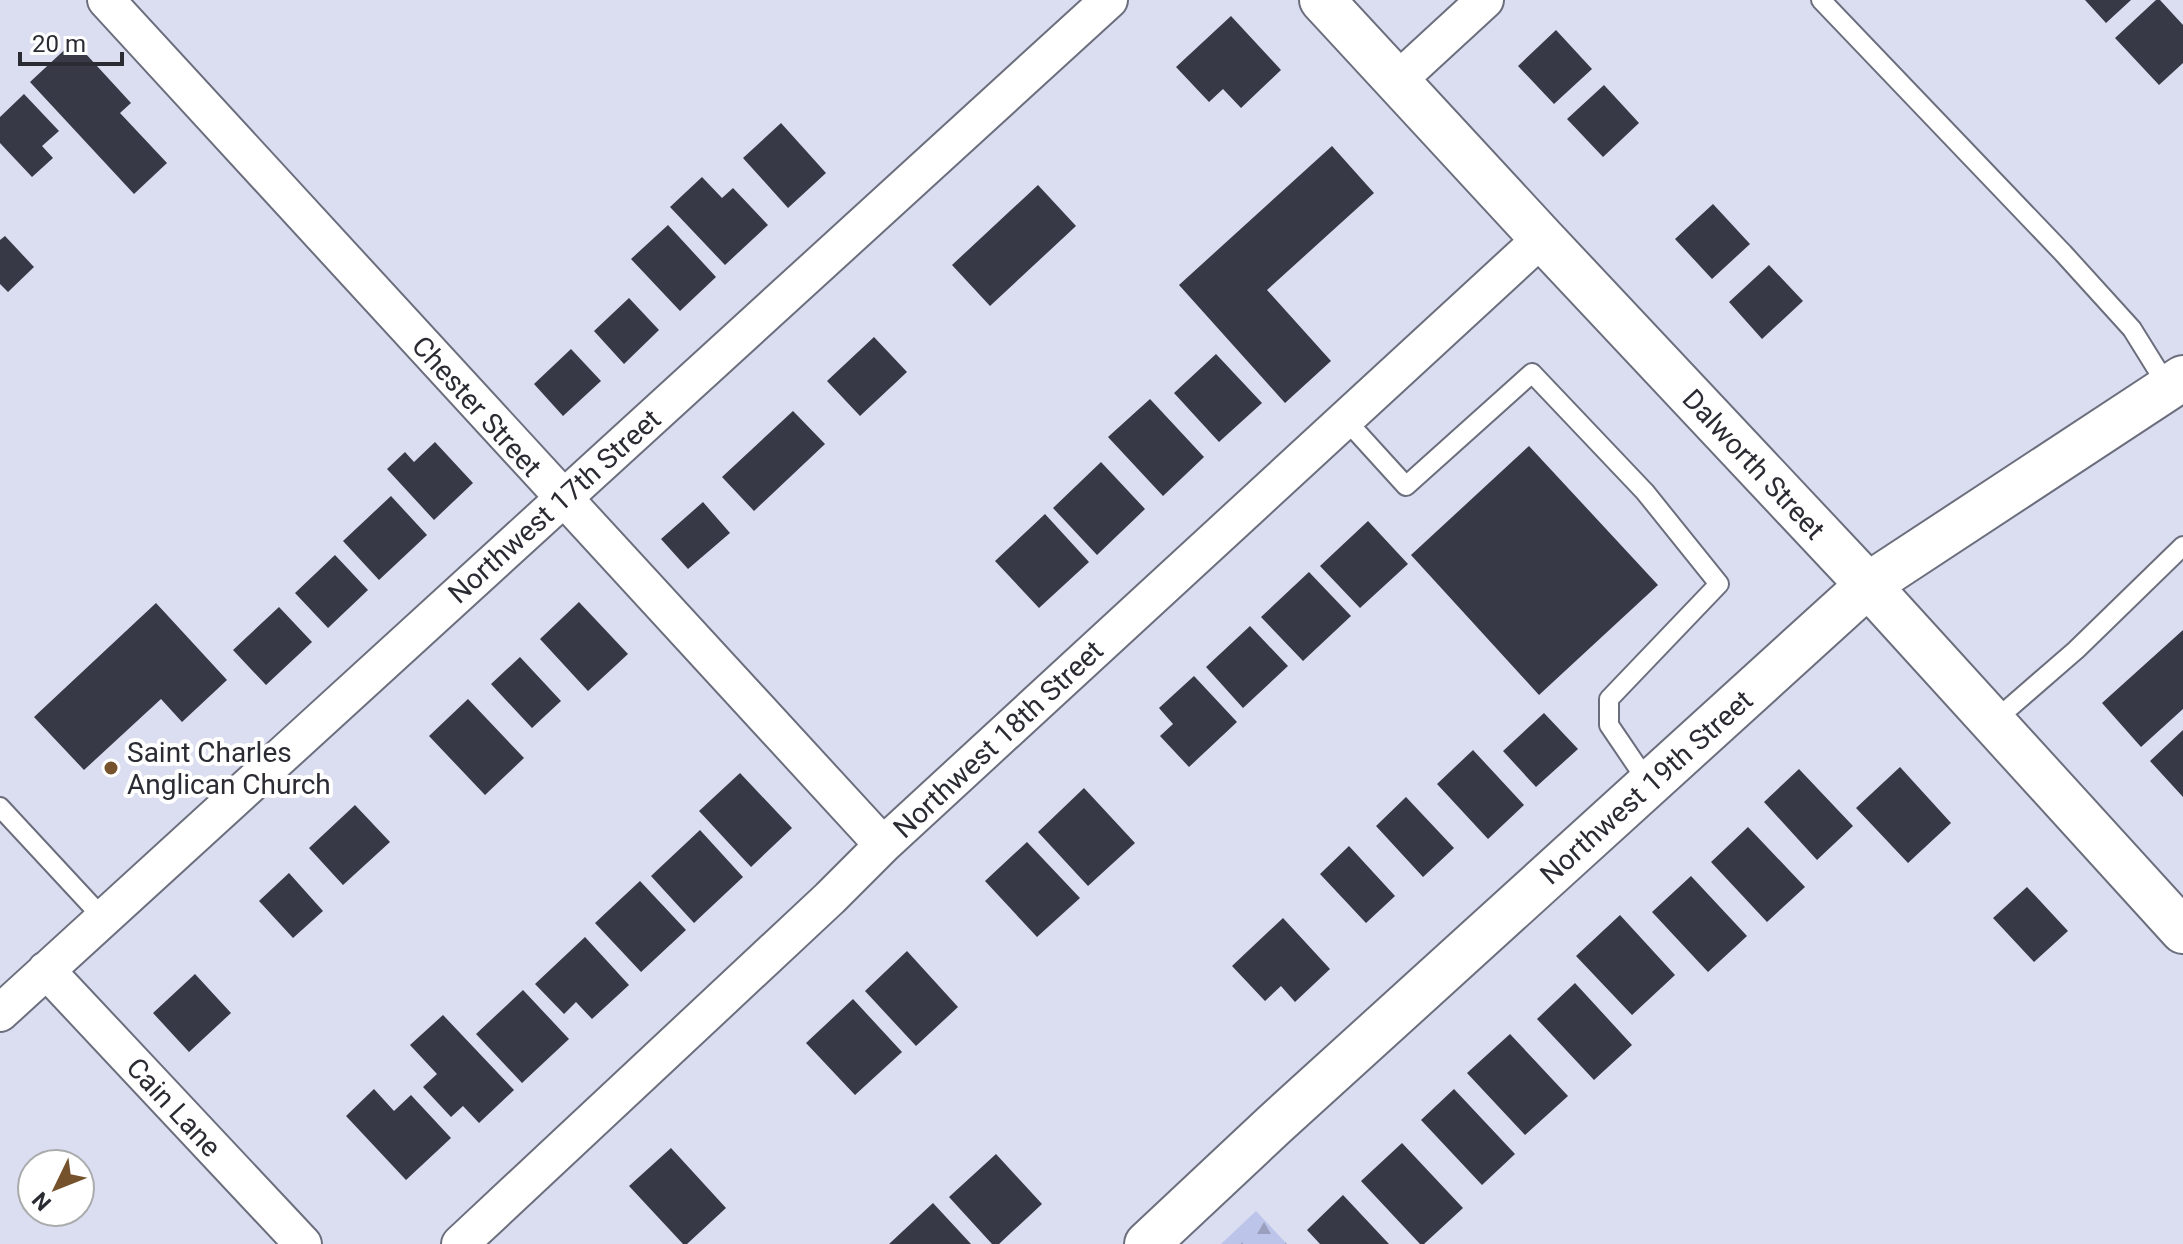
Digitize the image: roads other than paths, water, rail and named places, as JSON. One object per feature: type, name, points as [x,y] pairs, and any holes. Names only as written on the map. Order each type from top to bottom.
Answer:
[{"type":"street","name":"Chester Street","points":[[106,0],[883,845]]},
{"type":"street","name":"Northwest 17th Street","points":[[0,1013],[1109,0]]},
{"type":"street","name":"Dalworth Street","points":[[1322,0],[1868,585],[2183,931]]},
{"type":"street","points":[[1397,81],[1478,2]]},
{"type":"street","name":"Northwest 18th Street","points":[[460,1244],[807,920],[883,845],[1542,238]]},
{"type":"street","name":"Northwest 19th Street","points":[[1147,1244],[1868,585],[2176,383]]},
{"type":"street","name":"Cain Lane","points":[[46,970],[303,1244]]},
{"type":"lane","points":[[1821,0],[2073,263],[2176,383]]},
{"type":"lane","points":[[1345,419],[1406,486],[1532,373],[1645,492],[1719,584],[1609,699],[1609,725],[1649,784]]},
{"type":"lane","points":[[1993,722],[2076,650],[2183,546]]},
{"type":"lane","points":[[0,807],[103,918]]},
{"type":"place","name":"Saint Charles Anglican Church","points":[[111,768]]}]
